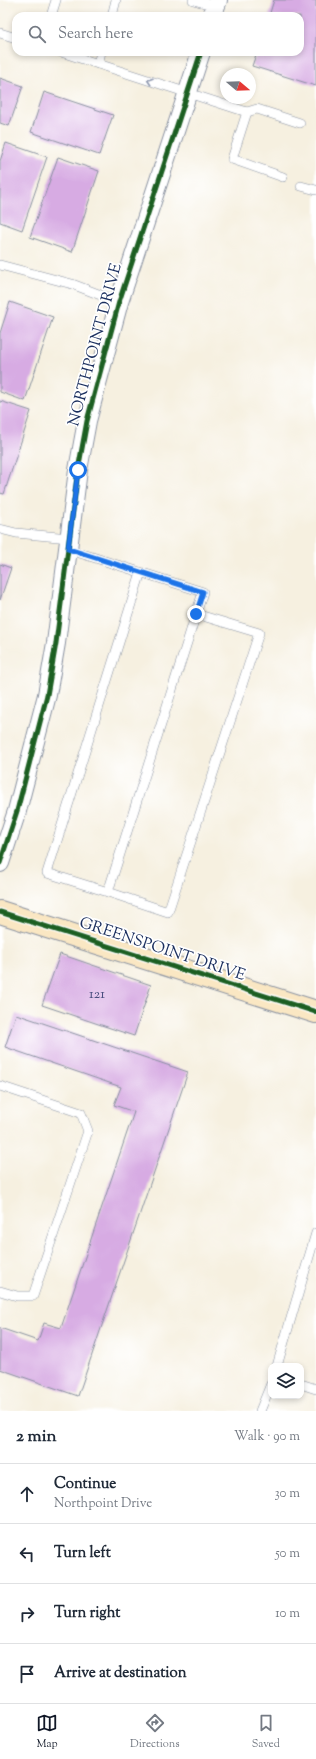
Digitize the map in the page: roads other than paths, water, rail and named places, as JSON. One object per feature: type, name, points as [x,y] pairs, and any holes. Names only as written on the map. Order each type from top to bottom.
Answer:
[{"type":"street","name":"NORTHPOINT DRIVE","points":[[0,863],[19,804],[47,695],[56,643],[68,544],[87,421],[119,302],[200,56]]},
{"type":"street","name":"GREENSPOINT DRIVE","points":[[0,912],[316,1012]]},
{"type":"lane","points":[[52,12],[56,0]]},
{"type":"lane","points":[[113,12],[116,0]]},
{"type":"lane","points":[[193,0],[215,7]]},
{"type":"lane","points":[[0,33],[12,37]]},
{"type":"lane","points":[[73,56],[247,112],[257,109],[300,123]]},
{"type":"lane","points":[[98,64],[100,56]]},
{"type":"lane","points":[[247,112],[232,159],[283,177]]},
{"type":"lane","points":[[301,186],[316,190]]},
{"type":"lane","points":[[0,265],[72,284],[119,302]]},
{"type":"lane","points":[[0,529],[16,534],[68,544],[141,572],[203,592],[108,892]]},
{"type":"lane","points":[[141,572],[47,873],[168,912],[259,633],[196,614]]},
{"type":"lane","points":[[0,1086],[81,1113],[88,1131],[33,1296],[17,1296],[0,1291]]},
{"type":"lane","points":[[279,1363],[312,1262],[316,1233]]},
{"type":"lane","points":[[304,1385],[316,1389]]},
{"type":"lane","points":[[260,1411],[268,1391]]}]
